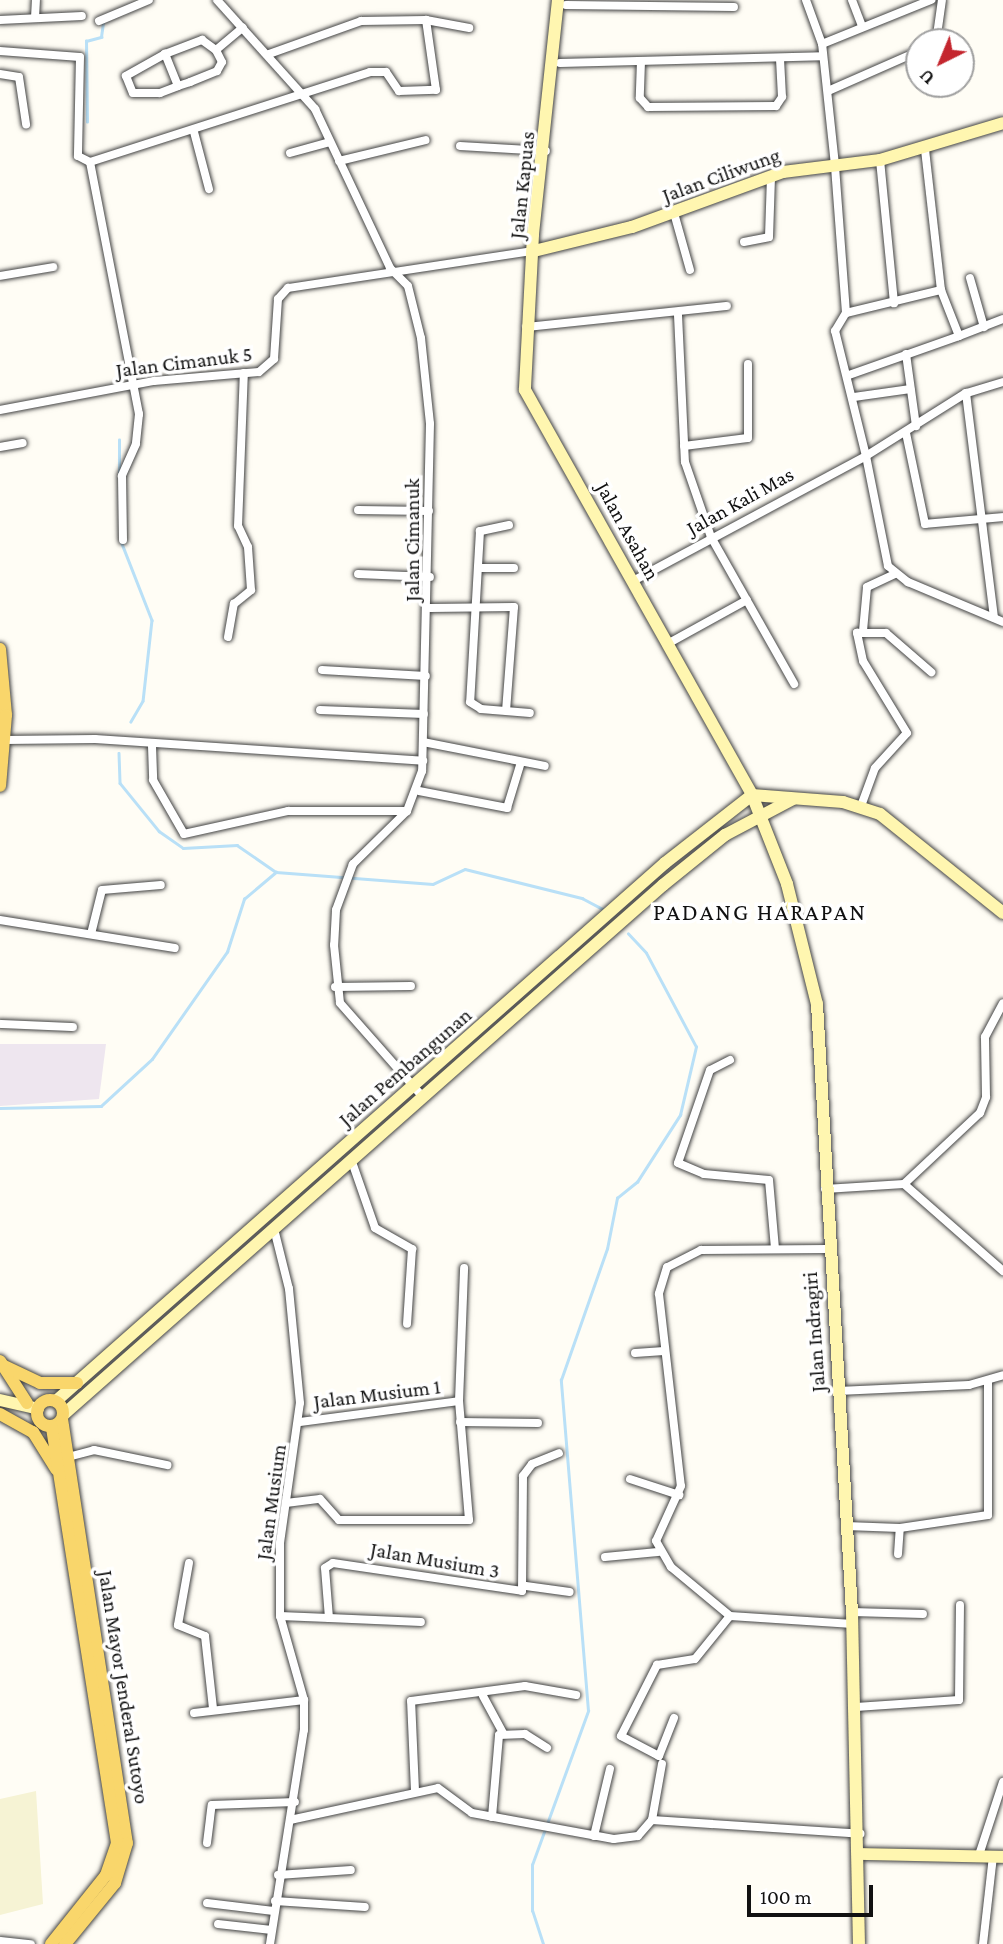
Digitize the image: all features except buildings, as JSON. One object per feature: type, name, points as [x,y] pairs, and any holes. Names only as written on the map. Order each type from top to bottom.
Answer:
[{"type":"main road","points":[[0,649],[5,740],[0,786]]},
{"type":"main road","points":[[1,1363],[40,1383],[77,1382]]},
{"type":"main road","points":[[1,1363],[39,1420],[59,1420],[56,1401],[32,1406]]},
{"type":"main road","points":[[0,1414],[33,1432],[58,1472]]},
{"type":"main road","name":"Jalan Mayor Jenderal Sutoyo","points":[[59,1420],[68,1457],[127,1843],[115,1883],[65,1944]]},
{"type":"main road","name":"Jalan Mayor Jenderal Sutoyo","points":[[51,1944],[106,1875],[117,1843],[58,1472],[59,1420]]},
{"type":"street","points":[[35,18],[36,0]]},
{"type":"street","points":[[99,20],[133,3],[149,0]]},
{"type":"street","name":"Jalan Cimanuk","points":[[217,0],[303,92],[390,268],[408,286],[421,338],[429,511],[430,608],[423,761],[419,791],[407,811],[353,864],[343,887],[334,921],[334,987],[352,1021],[422,1096]]},
{"type":"street","points":[[806,0],[822,44],[835,165],[846,313],[835,331],[849,375],[885,557],[895,574],[1003,621]]},
{"type":"street","points":[[852,0],[862,26]]},
{"type":"street","points":[[900,0],[903,9]]},
{"type":"street","points":[[822,44],[903,9],[931,0]]},
{"type":"street","points":[[938,28],[942,0]]},
{"type":"street","points":[[563,2],[734,7]]},
{"type":"street","name":"Jalan Kapuas","points":[[534,251],[560,63],[563,2]]},
{"type":"street","name":"Jalan Kapuas","points":[[534,251],[563,2]]},
{"type":"street","points":[[0,20],[82,16]]},
{"type":"street","points":[[0,51],[80,57],[78,156],[90,162],[194,132],[303,92],[381,72],[399,91],[436,90],[426,20]]},
{"type":"street","points":[[269,54],[347,23],[426,20],[469,28]]},
{"type":"street","points":[[216,50],[243,27]]},
{"type":"street","points":[[202,40],[216,50],[222,62],[218,71],[145,95],[127,84],[130,69],[165,54],[202,40]]},
{"type":"street","points":[[165,54],[178,86]]},
{"type":"street","points":[[560,63],[780,60],[822,56]]},
{"type":"street","points":[[828,91],[905,57]]},
{"type":"street","points":[[641,61],[640,98],[648,107],[776,106],[782,97],[780,60]]},
{"type":"street","points":[[0,74],[19,77],[26,124]]},
{"type":"street","name":"Jalan Ciliwung","points":[[534,251],[674,213],[771,176],[880,160],[925,149],[1003,123]]},
{"type":"street","points":[[194,132],[209,189]]},
{"type":"street","points":[[339,161],[426,140]]},
{"type":"street","points":[[289,153],[330,142]]},
{"type":"street","points":[[460,146],[546,150]]},
{"type":"street","points":[[925,149],[941,290],[959,336]]},
{"type":"street","points":[[880,160],[894,303]]},
{"type":"street","points":[[90,162],[136,384],[139,432],[124,466],[123,540]]},
{"type":"street","points":[[744,242],[769,237],[771,176]]},
{"type":"street","points":[[674,213],[690,270]]},
{"type":"street","points":[[390,268],[534,251]]},
{"type":"street","name":"Jalan Asahan","points":[[534,251],[526,327],[529,400],[668,643],[761,816]]},
{"type":"street","points":[[0,276],[53,267]]},
{"type":"street","name":"Jalan Cimanuk 5","points":[[0,410],[136,384],[244,373],[271,365],[278,299],[288,288],[390,268]]},
{"type":"street","points":[[970,278],[984,327]]},
{"type":"street","points":[[846,313],[941,290]]},
{"type":"street","points":[[526,327],[678,316],[727,306]]},
{"type":"street","points":[[678,316],[684,446],[711,537],[794,684]]},
{"type":"street","points":[[849,375],[1003,319]]},
{"type":"street","points":[[906,355],[916,426]]},
{"type":"street","points":[[684,446],[748,438],[748,364]]},
{"type":"street","points":[[228,637],[233,604],[251,590],[248,547],[238,526],[244,373]]},
{"type":"street","name":"Jalan Kali Mas","points":[[633,581],[866,456],[966,393],[1003,382]]},
{"type":"street","points":[[853,397],[910,389]]},
{"type":"street","points":[[966,393],[986,520],[994,617]]},
{"type":"street","points":[[906,433],[925,524],[1003,517]]},
{"type":"street","points":[[0,447],[23,443]]},
{"type":"street","points":[[358,510],[429,511]]},
{"type":"street","points":[[509,526],[481,528],[470,702],[530,713]]},
{"type":"street","points":[[478,568],[514,568]]},
{"type":"street","points":[[358,574],[430,577]]},
{"type":"street","points":[[861,806],[875,768],[906,733],[857,649],[863,631],[867,587],[895,574]]},
{"type":"street","points":[[668,643],[747,600]]},
{"type":"street","points":[[430,608],[476,606],[516,610],[506,710]]},
{"type":"street","points":[[863,631],[893,637],[931,671]]},
{"type":"street","points":[[322,670],[426,676]]},
{"type":"street","points":[[320,710],[424,714]]},
{"type":"street","points":[[5,740],[95,739],[152,746],[423,761]]},
{"type":"street","points":[[423,742],[545,766]]},
{"type":"street","points":[[152,746],[153,780],[184,834],[288,811],[407,811]]},
{"type":"street","points":[[419,791],[507,808],[521,762]]},
{"type":"street","points":[[751,795],[775,792],[793,799],[861,806],[914,838],[1003,913]]},
{"type":"street","name":"Jalan Pembangunan","points":[[59,1420],[422,1096],[566,960],[751,795]]},
{"type":"street","name":"Jalan Pembangunan","points":[[56,1401],[413,1086],[566,960],[696,857],[793,799]]},
{"type":"street","name":"Jalan Indragiri","points":[[761,816],[814,987],[827,1249],[853,1618],[862,1854],[859,1944]]},
{"type":"street","points":[[90,934],[102,890],[162,885]]},
{"type":"street","points":[[0,920],[174,947]]},
{"type":"street","points":[[334,987],[411,986]]},
{"type":"street","points":[[825,1189],[904,1184],[980,1113],[986,1097],[985,1037],[1003,1003]]},
{"type":"street","points":[[0,1024],[74,1027]]},
{"type":"street","points":[[730,1060],[710,1070],[678,1163],[704,1174],[769,1180],[775,1249]]},
{"type":"street","points":[[351,1159],[375,1228],[412,1249],[407,1324]]},
{"type":"street","points":[[904,1184],[1003,1271]]},
{"type":"street","points":[[268,1213],[274,1229]]},
{"type":"street","name":"Jalan Musium","points":[[270,1944],[278,1875],[295,1802],[304,1700],[280,1616],[286,1503],[300,1422],[297,1345],[274,1229]]},
{"type":"street","points":[[658,1552],[660,1531],[678,1495],[682,1477],[664,1351],[659,1294],[667,1267],[701,1250],[827,1249]]},
{"type":"street","points":[[286,1503],[320,1499],[339,1520],[466,1523],[470,1513],[458,1401],[464,1268]]},
{"type":"street","points":[[635,1353],[664,1351]]},
{"type":"street","points":[[838,1391],[988,1381],[1003,1375]]},
{"type":"street","points":[[845,1526],[900,1528],[988,1515],[988,1381]]},
{"type":"street","points":[[0,1400],[32,1406]]},
{"type":"street","name":"Jalan Musium 1","points":[[300,1422],[458,1401]]},
{"type":"street","points":[[460,1422],[538,1423]]},
{"type":"street","points":[[68,1457],[94,1450],[167,1465]]},
{"type":"street","name":"Jalan Musium 3","points":[[329,1618],[325,1568],[333,1563],[518,1591],[526,1586],[523,1476],[532,1464],[559,1453]]},
{"type":"street","points":[[630,1479],[678,1495]]},
{"type":"street","points":[[898,1555],[900,1528]]},
{"type":"street","points":[[605,1557],[658,1552],[730,1616],[853,1618],[923,1614]]},
{"type":"street","points":[[189,1563],[178,1625],[207,1640],[213,1709]]},
{"type":"street","points":[[526,1586],[570,1592]]},
{"type":"street","points":[[856,1707],[959,1700],[960,1605]]},
{"type":"street","points":[[280,1616],[421,1622]]},
{"type":"street","points":[[674,1718],[659,1756],[621,1736],[657,1665],[695,1659],[730,1616]]},
{"type":"street","points":[[415,1791],[408,1704],[483,1696],[525,1686],[576,1695]]},
{"type":"street","points":[[483,1696],[503,1733]]},
{"type":"street","points":[[194,1713],[304,1700]]},
{"type":"street","points":[[503,1733],[525,1734],[547,1748]]},
{"type":"street","points":[[492,1817],[496,1746],[503,1733]]},
{"type":"street","points":[[290,1820],[415,1791],[446,1790],[465,1810],[533,1827],[625,1840],[652,1819],[662,1764]]},
{"type":"street","points":[[594,1836],[610,1769]]},
{"type":"street","points":[[979,1855],[1003,1782]]},
{"type":"street","points":[[207,1843],[212,1805],[295,1802]]},
{"type":"street","points":[[652,1819],[861,1834]]},
{"type":"street","points":[[862,1854],[998,1857],[983,1944]]},
{"type":"street","points":[[278,1875],[351,1870]]},
{"type":"street","points":[[207,1903],[365,1907]]},
{"type":"street","points":[[218,1924],[272,1930]]},
{"type":"street","points":[[0,1941],[31,1944]]},
{"type":"shaded area","points":[[0,1044],[106,1044],[99,1099],[0,1106]]},
{"type":"shaded area","points":[[36,1791],[43,1904],[0,1915],[0,1799]]},
{"type":"waterway","points":[[87,122],[86,41],[101,37],[103,22]]},
{"type":"waterway","points":[[119,440],[119,475]]},
{"type":"waterway","points":[[121,541],[152,620],[143,701],[131,722]]},
{"type":"waterway","points":[[119,753],[120,783],[159,831],[183,848],[237,845],[276,872]]},
{"type":"waterway","points":[[0,1108],[101,1106],[152,1059],[227,952],[244,899],[276,872],[433,884],[465,869],[582,898],[606,911]]},
{"type":"waterway","points":[[543,1944],[532,1911],[532,1865],[588,1711],[561,1380],[607,1249],[617,1198],[637,1182],[680,1115],[696,1047],[646,953],[628,934]]},
{"type":"district","name":"PADANG HARAPAN","points":[[760,912]]}]
